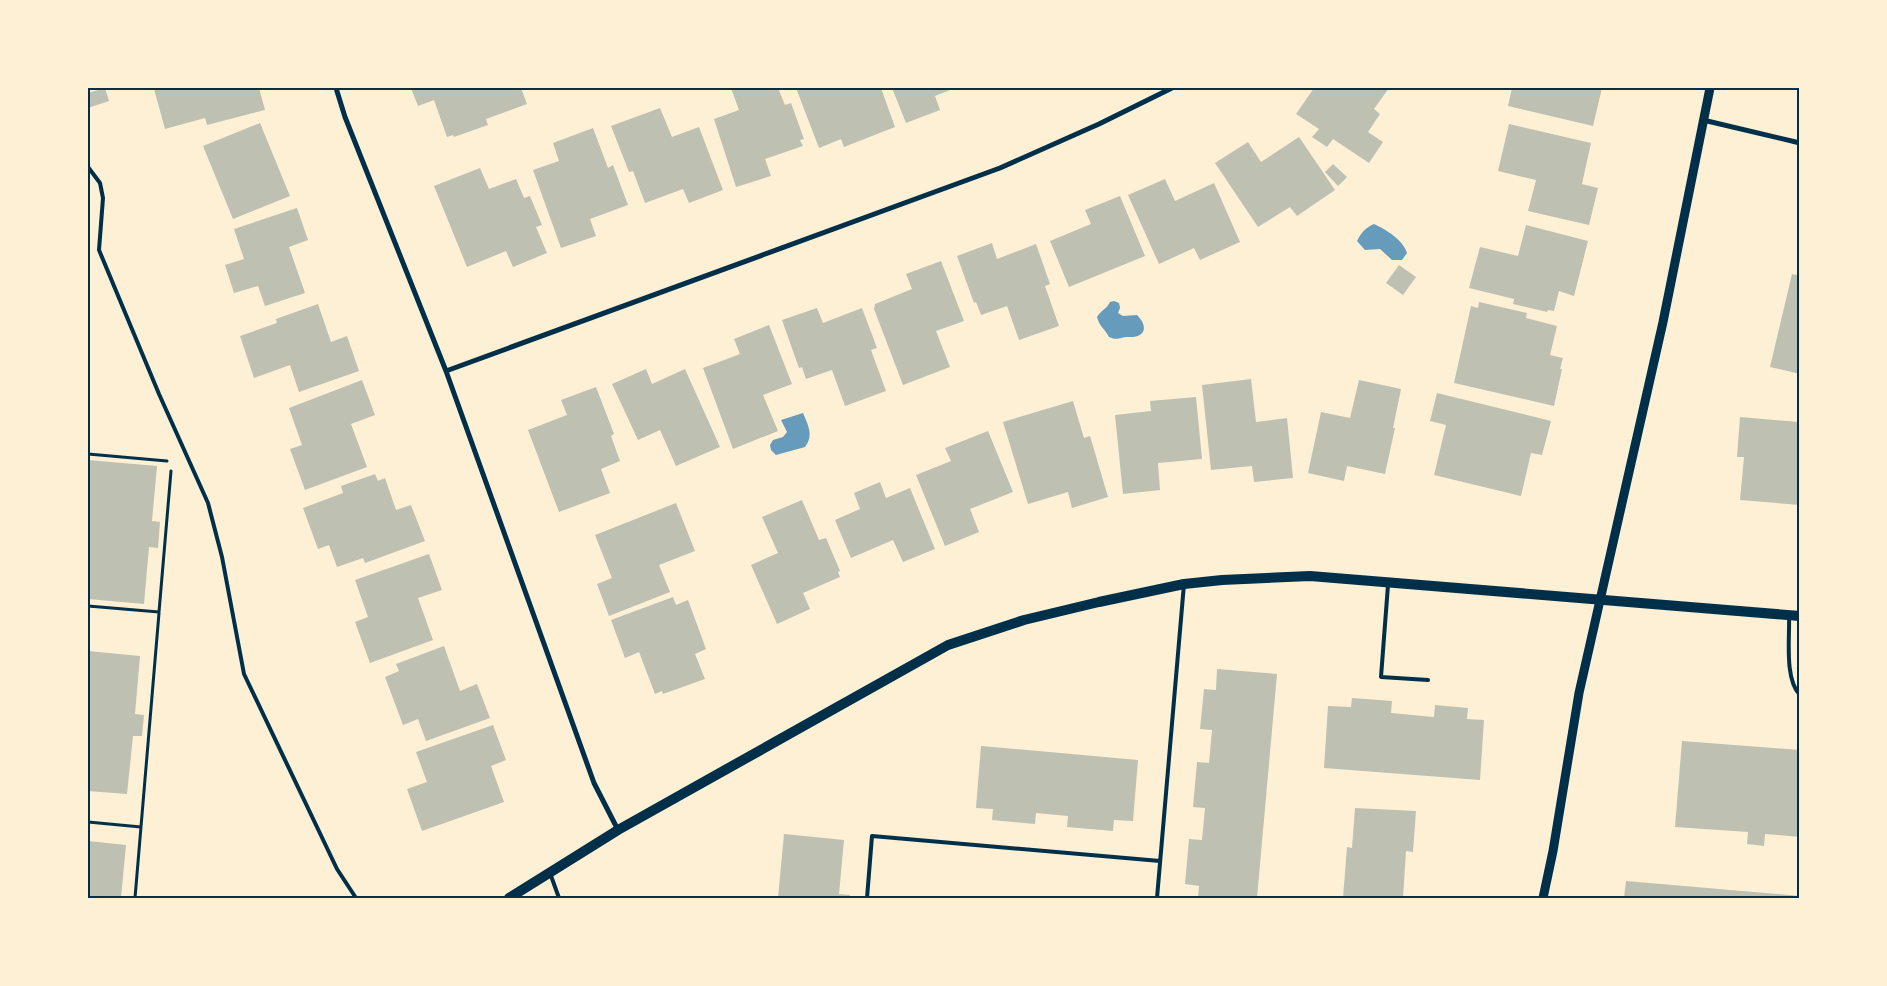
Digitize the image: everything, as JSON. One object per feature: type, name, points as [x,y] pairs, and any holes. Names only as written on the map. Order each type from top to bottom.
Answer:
[{"type":"main road","points":[[508,898],[618,830],[948,645],[1024,620],[1184,584],[1222,580],[1310,576],[1794,615]]},
{"type":"street","points":[[336,88],[345,117],[446,371],[594,783],[618,830]]},
{"type":"street","points":[[446,371],[1000,168],[1099,124],[1172,88]]},
{"type":"street","points":[[1543,898],[1553,851],[1579,693],[1663,322],[1710,88]]},
{"type":"street","points":[[1704,120],[1800,143]]},
{"type":"lane","points":[[88,167],[100,183],[104,198],[99,250],[159,394],[208,503],[222,557],[244,674],[337,869],[356,898]]},
{"type":"lane","points":[[1389,582],[1381,677],[1428,680]]},
{"type":"lane","points":[[1157,898],[1184,584]]},
{"type":"lane","points":[[1794,615],[1790,677],[1794,689],[1800,695]]},
{"type":"lane","points":[[867,898],[872,836],[1160,861]]},
{"type":"lane","points":[[550,873],[559,898]]},
{"type":"path","points":[[88,454],[172,462],[135,898]]},
{"type":"path","points":[[88,606],[159,612]]},
{"type":"path","points":[[88,822],[141,827]]},
{"type":"water","points":[[1374,224],[1389,232],[1402,244],[1407,253],[1402,260],[1392,260],[1380,249],[1365,250],[1357,241],[1368,227]]},
{"type":"water","points":[[1110,302],[1119,303],[1118,313],[1123,316],[1137,315],[1141,319],[1144,327],[1141,334],[1134,337],[1117,339],[1109,337],[1097,317]]},
{"type":"water","points":[[803,413],[810,434],[808,443],[805,447],[776,455],[771,450],[770,445],[773,440],[783,437],[787,432],[781,420]]},
{"type":"building","points":[[105,88],[109,101],[88,108],[88,93]]},
{"type":"building","points":[[259,88],[265,110],[207,125],[205,118],[165,129],[154,89]]},
{"type":"building","points":[[411,88],[521,88],[527,104],[486,119],[488,125],[454,137],[453,135],[447,137],[434,100],[418,106]]},
{"type":"building","points":[[731,88],[778,88],[785,105],[791,103],[804,139],[800,140],[803,146],[765,159],[771,176],[736,187],[714,119],[739,110]]},
{"type":"building","points":[[796,88],[881,88],[895,127],[844,147],[841,139],[819,148]]},
{"type":"building","points":[[892,88],[955,88],[935,96],[940,110],[906,123]]},
{"type":"building","points":[[1314,88],[1389,88],[1374,109],[1380,114],[1368,132],[1383,142],[1369,163],[1333,139],[1327,147],[1312,137],[1319,129],[1296,114]]},
{"type":"building","points":[[1512,88],[1602,88],[1593,126],[1508,106]]},
{"type":"building","points":[[660,108],[672,137],[699,127],[723,190],[689,203],[683,189],[645,203],[633,171],[629,172],[611,126]]},
{"type":"building","points":[[260,123],[290,196],[233,219],[203,146]]},
{"type":"building","points":[[1509,124],[1591,143],[1582,184],[1598,188],[1589,225],[1528,211],[1536,180],[1498,171]]},
{"type":"building","points":[[593,128],[608,168],[613,165],[628,205],[590,219],[596,236],[561,248],[533,170],[559,161],[553,143]]},
{"type":"building","points":[[1299,137],[1335,190],[1297,216],[1290,207],[1258,227],[1215,163],[1248,142],[1261,162]]},
{"type":"building","points":[[1333,164],[1347,177],[1338,186],[1325,172]]},
{"type":"building","points":[[480,168],[489,189],[516,179],[524,198],[530,196],[542,225],[536,227],[547,253],[513,267],[506,251],[467,267],[434,186]]},
{"type":"building","points":[[1165,179],[1175,201],[1214,183],[1240,242],[1200,260],[1194,248],[1159,264],[1128,195]]},
{"type":"building","points":[[1120,196],[1145,256],[1069,287],[1050,241],[1091,224],[1085,210]]},
{"type":"building","points":[[297,208],[308,240],[289,247],[305,293],[265,306],[258,286],[234,293],[225,265],[244,259],[234,229]]},
{"type":"building","points":[[1526,225],[1588,241],[1574,296],[1559,291],[1554,311],[1548,310],[1547,312],[1513,304],[1514,299],[1469,288],[1480,247],[1518,256]]},
{"type":"building","points":[[992,243],[997,259],[1036,244],[1050,284],[1045,286],[1059,326],[1019,340],[1007,306],[981,315],[976,302],[974,303],[957,256]]},
{"type":"building","points":[[941,261],[964,321],[936,331],[950,367],[903,385],[874,309],[875,304],[912,289],[906,274]]},
{"type":"building","points":[[1399,265],[1416,277],[1403,295],[1386,283]]},
{"type":"building","points":[[1799,269],[1800,374],[1770,367],[1792,274],[1797,275]]},
{"type":"building","points":[[1479,302],[1527,313],[1526,318],[1557,326],[1550,355],[1563,358],[1554,406],[1454,383],[1471,306],[1478,308]]},
{"type":"building","points":[[318,304],[331,342],[347,336],[359,371],[299,392],[290,365],[254,378],[240,336],[277,323],[276,319]]},
{"type":"building","points":[[817,308],[823,323],[862,308],[877,348],[871,350],[886,391],[845,406],[832,370],[806,379],[802,367],[799,368],[782,320]]},
{"type":"building","points":[[769,325],[792,384],[763,395],[778,431],[733,449],[703,368],[740,354],[734,339]]},
{"type":"building","points":[[646,369],[652,384],[685,369],[720,447],[676,466],[660,430],[638,440],[612,384]]},
{"type":"building","points":[[1251,379],[1256,422],[1287,418],[1293,478],[1254,482],[1252,466],[1211,470],[1202,385]]},
{"type":"building","points":[[362,380],[375,415],[351,424],[367,467],[305,490],[290,449],[302,445],[289,408]]},
{"type":"building","points":[[1359,380],[1401,389],[1385,474],[1347,466],[1344,481],[1308,473],[1321,412],[1350,418]]},
{"type":"building","points":[[596,387],[614,434],[611,436],[620,461],[601,469],[610,493],[559,512],[528,430],[567,415],[561,400]]},
{"type":"building","points":[[1437,393],[1551,421],[1542,455],[1531,453],[1521,496],[1434,475],[1446,425],[1430,421]]},
{"type":"building","points":[[1196,397],[1202,459],[1158,463],[1160,490],[1123,494],[1115,415],[1151,411],[1150,401]]},
{"type":"building","points":[[1073,401],[1084,438],[1090,436],[1108,497],[1072,508],[1068,492],[1028,504],[1003,422]]},
{"type":"building","points":[[1740,417],[1799,422],[1800,505],[1740,500],[1744,457],[1737,457]]},
{"type":"building","points":[[988,431],[1013,492],[970,509],[979,532],[945,546],[916,475],[951,461],[945,448]]},
{"type":"building","points":[[88,460],[157,466],[152,521],[160,522],[158,548],[149,547],[144,604],[88,599]]},
{"type":"building","points":[[375,474],[378,481],[385,478],[396,510],[411,505],[425,541],[365,563],[363,558],[337,567],[329,545],[318,549],[303,508],[343,493],[341,486]]},
{"type":"building","points":[[880,482],[886,498],[910,488],[935,549],[903,562],[893,540],[851,558],[835,520],[860,509],[854,493]]},
{"type":"building","points":[[802,500],[819,540],[826,538],[840,571],[838,572],[840,577],[803,593],[810,609],[777,624],[751,565],[778,553],[762,517]]},
{"type":"building","points":[[676,503],[695,551],[659,565],[670,592],[609,616],[597,584],[612,578],[595,535]]},
{"type":"building","points":[[429,554],[442,590],[418,598],[433,640],[370,663],[355,622],[368,617],[355,580]]},
{"type":"building","points":[[673,597],[676,605],[688,600],[706,649],[695,654],[705,679],[663,694],[662,691],[655,694],[639,652],[625,658],[611,620]]},
{"type":"building","points":[[444,646],[460,691],[477,684],[490,718],[426,741],[418,719],[403,725],[385,677],[399,671],[396,664]]},
{"type":"building","points":[[88,651],[140,656],[135,714],[144,715],[142,736],[133,736],[127,794],[88,791]]},
{"type":"building","points":[[1217,669],[1277,674],[1257,898],[1198,898],[1199,886],[1185,884],[1189,839],[1202,840],[1205,808],[1193,807],[1197,762],[1209,763],[1212,730],[1200,729],[1204,689],[1216,690]]},
{"type":"building","points":[[1352,698],[1392,701],[1391,713],[1434,717],[1435,705],[1468,708],[1467,719],[1484,720],[1480,780],[1324,768],[1328,706],[1351,707]]},
{"type":"building","points":[[493,725],[506,760],[491,766],[504,802],[422,831],[407,789],[427,782],[416,752]]},
{"type":"building","points":[[1682,741],[1800,750],[1800,837],[1765,834],[1764,846],[1747,844],[1748,832],[1675,827]]},
{"type":"building","points":[[981,746],[1138,760],[1133,821],[1114,820],[1113,831],[1067,827],[1068,816],[1036,813],[1035,824],[992,820],[993,809],[976,808]]},
{"type":"building","points":[[1355,808],[1416,811],[1413,852],[1406,851],[1403,898],[1343,898],[1347,847],[1352,848]]},
{"type":"building","points":[[784,834],[844,840],[839,894],[850,895],[850,898],[778,898]]},
{"type":"building","points":[[88,841],[126,845],[121,898],[88,898]]},
{"type":"building","points":[[1626,881],[1800,896],[1800,898],[1624,898]]}]
